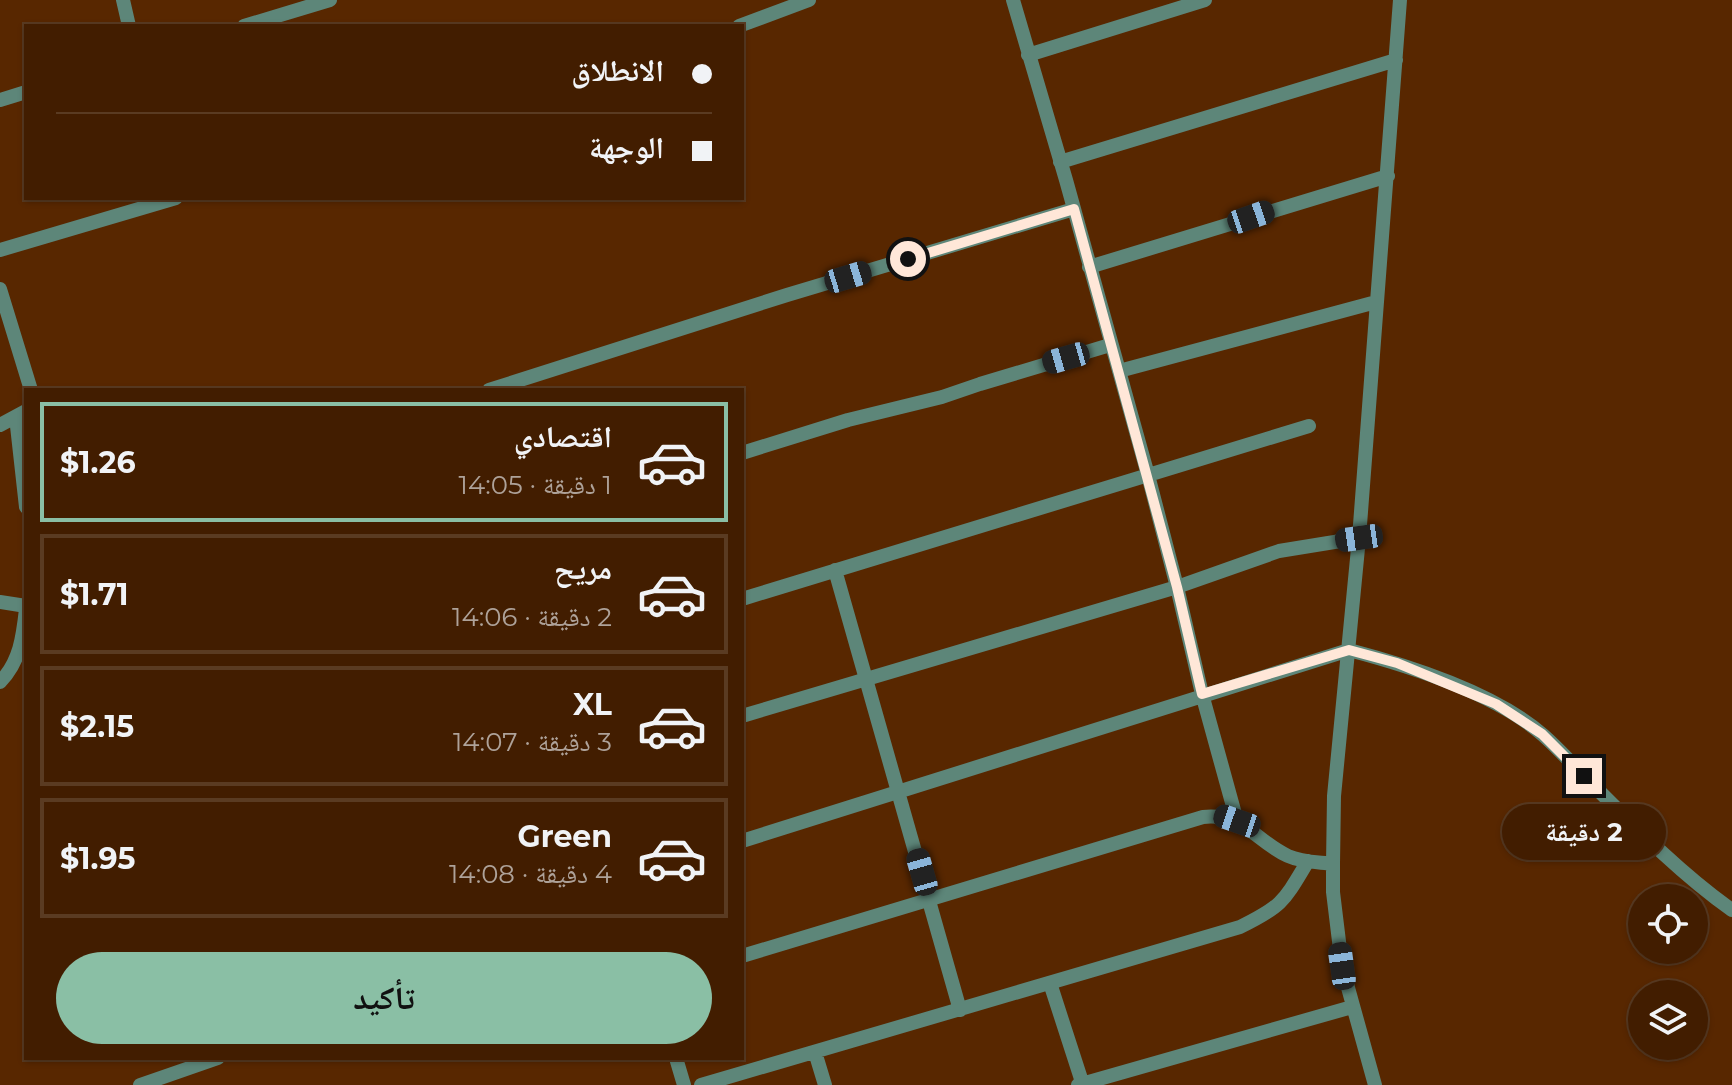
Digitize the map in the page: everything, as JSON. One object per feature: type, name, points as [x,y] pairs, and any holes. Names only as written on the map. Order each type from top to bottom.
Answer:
[{"type":"street","points":[[123,0],[129,24]]},
{"type":"street","points":[[251,24],[330,0]]},
{"type":"street","points":[[744,24],[809,0]]},
{"type":"street","points":[[1013,0],[1148,475],[1237,821]]},
{"type":"street","points":[[1028,55],[1205,0]]},
{"type":"street","points":[[1375,1085],[1342,966],[1333,864],[1334,796],[1359,538],[1400,0]]},
{"type":"street","points":[[1060,162],[1396,60]]},
{"type":"street","points":[[0,100],[24,93]]},
{"type":"street","points":[[1089,267],[1388,176]]},
{"type":"street","points":[[0,250],[160,200]]},
{"type":"street","points":[[495,388],[787,295],[1074,209]]},
{"type":"street","points":[[0,289],[30,388]]},
{"type":"street","points":[[1119,371],[1376,302]]},
{"type":"street","points":[[744,452],[848,420],[942,397],[1110,345]]},
{"type":"street","points":[[0,425],[21,414],[24,470]]},
{"type":"street","points":[[744,598],[1309,426]]},
{"type":"street","points":[[744,715],[1177,587],[1279,551],[1359,538]]},
{"type":"street","points":[[835,570],[960,1010]]},
{"type":"street","points":[[0,602],[24,608]]},
{"type":"street","points":[[0,682],[15,663],[24,626]]},
{"type":"street","points":[[744,840],[1349,650],[1397,663],[1496,704],[1542,734],[1626,818],[1712,896],[1732,910]]},
{"type":"street","points":[[744,955],[1203,817],[1221,815],[1237,821],[1290,857],[1333,864]]},
{"type":"street","points":[[701,1085],[1240,927],[1272,911],[1285,899],[1308,861]]},
{"type":"street","points":[[1050,983],[1081,1085],[1352,1007]]},
{"type":"street","points":[[815,1052],[825,1085]]},
{"type":"street","points":[[140,1085],[212,1060]]},
{"type":"street","points":[[677,1060],[684,1085]]},
{"type":"route","points":[[908,259],[1074,209],[1177,587],[1202,694],[1349,650],[1397,663],[1496,704],[1542,734],[1584,776]]}]
